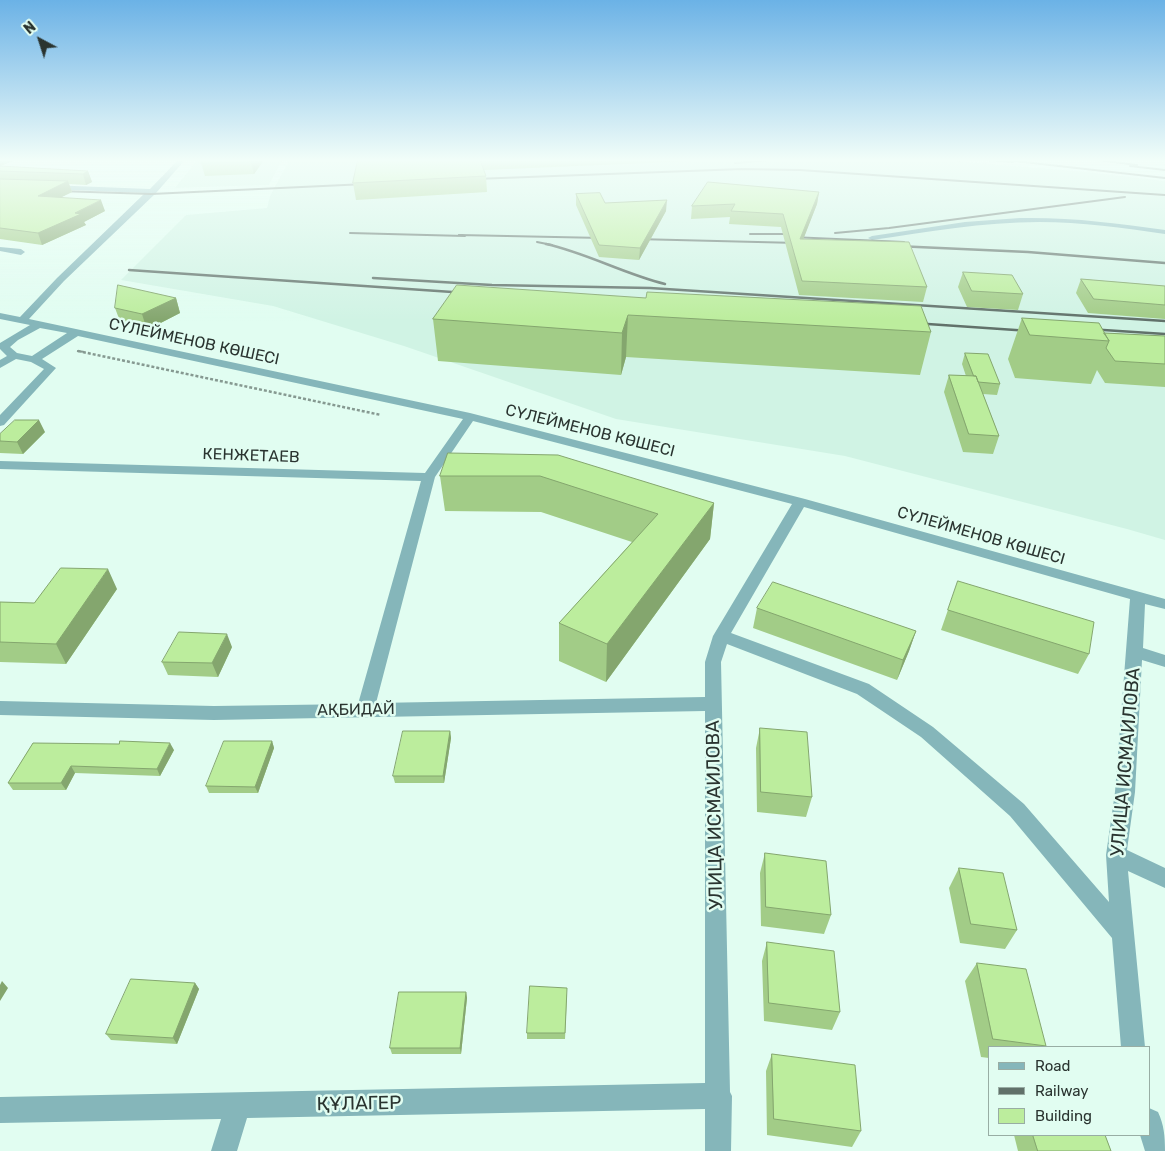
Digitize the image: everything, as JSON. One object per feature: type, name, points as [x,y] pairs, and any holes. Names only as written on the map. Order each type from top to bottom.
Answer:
[{"type":"street","points":[[22,321],[39,301],[129,214]]},
{"type":"street","points":[[872,238],[982,222],[1020,220],[1079,220],[1165,232]]},
{"type":"street","points":[[0,249],[21,252]]},
{"type":"street","name":"СҮЛЕЙМЕНОВ КӨШЕСІ","points":[[0,316],[75,334],[470,417],[800,502],[1165,604]]},
{"type":"street","points":[[0,422],[51,368],[34,360],[14,356],[2,347],[38,325]]},
{"type":"street","points":[[34,360],[53,346],[75,334]]},
{"type":"street","points":[[0,365],[14,356]]},
{"type":"street","points":[[365,710],[429,477],[470,417]]},
{"type":"street","name":"КЕНЖЕТАЕВ","points":[[0,465],[429,477]]},
{"type":"street","name":"УЛИЦА ИСМАИЛОВА","points":[[718,1151],[719,1096],[713,662],[720,636],[800,502]]},
{"type":"street","name":"УЛИЦА ИСМАИЛОВА","points":[[1132,1046],[1116,855],[1125,792],[1138,596]]},
{"type":"street","points":[[720,636],[863,689],[927,732],[1017,810],[1123,934]]},
{"type":"street","points":[[1135,652],[1165,661]]},
{"type":"street","name":"АҚБИДАЙ","points":[[0,708],[214,713],[713,704]]},
{"type":"street","points":[[1116,855],[1165,878]]},
{"type":"street","name":"ҚҰЛАГЕР","points":[[0,1110],[237,1107],[719,1096]]},
{"type":"street","points":[[224,1151],[237,1107]]},
{"type":"street","points":[[1150,1124],[1158,1151]]},
{"type":"path","points":[[53,346],[384,416]]},
{"type":"shaded area","points":[[1165,214],[1165,540],[845,456],[616,419],[404,346],[273,306],[121,280],[186,215]]},
{"type":"building","points":[[0,214],[81,214],[38,233],[0,228]]},
{"type":"building","points":[[585,214],[659,214],[640,248],[599,245]]},
{"type":"building","points":[[778,214],[810,214],[800,239],[909,242],[927,287],[802,281],[783,214]]},
{"type":"building","points":[[963,272],[1012,275],[1023,294],[972,291]]},
{"type":"building","points":[[1081,279],[1165,286],[1165,305],[1094,299]]},
{"type":"building","points":[[118,285],[176,298],[142,314],[115,308]]},
{"type":"building","points":[[457,285],[646,298],[647,292],[921,306],[931,332],[628,315],[622,333],[433,319]]},
{"type":"building","points":[[1022,318],[1099,323],[1109,341],[1030,335]]},
{"type":"building","points":[[1104,333],[1165,336],[1165,364],[1115,361],[1106,348],[1109,341]]},
{"type":"building","points":[[965,353],[988,354],[1000,384],[978,382]]},
{"type":"building","points":[[949,375],[976,376],[999,436],[969,434]]},
{"type":"building","points":[[15,420],[39,420],[17,442],[0,441],[0,434]]},
{"type":"building","points":[[448,453],[558,455],[714,503],[607,644],[559,623],[658,514],[540,476],[440,476]]},
{"type":"building","points":[[61,568],[108,569],[56,644],[0,642],[0,602],[34,603]]},
{"type":"building","points":[[958,581],[1094,622],[1089,654],[948,610]]},
{"type":"building","points":[[773,582],[916,631],[903,660],[757,608]]},
{"type":"building","points":[[179,632],[227,634],[212,663],[162,662]]},
{"type":"building","points":[[760,728],[807,732],[812,797],[761,792]]},
{"type":"building","points":[[403,731],[450,731],[443,776],[393,776]]},
{"type":"building","points":[[120,741],[170,743],[157,769],[71,766],[61,783],[8,783],[33,743],[119,744]]},
{"type":"building","points":[[224,741],[272,741],[255,787],[206,786]]},
{"type":"building","points":[[765,853],[826,861],[831,915],[766,907]]},
{"type":"building","points":[[959,868],[1003,873],[1017,930],[971,924]]},
{"type":"building","points":[[767,942],[834,951],[840,1012],[769,1003]]},
{"type":"building","points":[[977,963],[1026,969],[1046,1046],[993,1039]]},
{"type":"building","points":[[131,979],[195,983],[173,1038],[106,1034]]},
{"type":"building","points":[[530,986],[567,988],[565,1033],[527,1033]]},
{"type":"building","points":[[399,992],[466,992],[460,1048],[390,1048]]},
{"type":"building","points":[[772,1054],[855,1065],[861,1131],[774,1119]]},
{"type":"building","points":[[1033,1136],[1105,1136],[1111,1151],[1038,1151]]},
{"type":"railway","points":[[835,233],[998,214]]},
{"type":"railway","points":[[350,233],[465,236]]},
{"type":"railway","points":[[750,234],[797,234]]},
{"type":"railway","points":[[459,235],[603,238]]},
{"type":"railway","points":[[791,237],[904,242]]},
{"type":"railway","points":[[636,239],[798,243]]},
{"type":"railway","points":[[537,242],[552,245]]},
{"type":"railway","points":[[546,244],[665,284]]},
{"type":"railway","points":[[896,246],[1028,252],[1165,263]]},
{"type":"railway","points":[[129,270],[467,293]]},
{"type":"railway","points":[[373,278],[492,285],[650,288],[1165,321]]},
{"type":"railway","points":[[913,323],[1030,331]]},
{"type":"railway","points":[[1088,329],[1165,334]]}]
